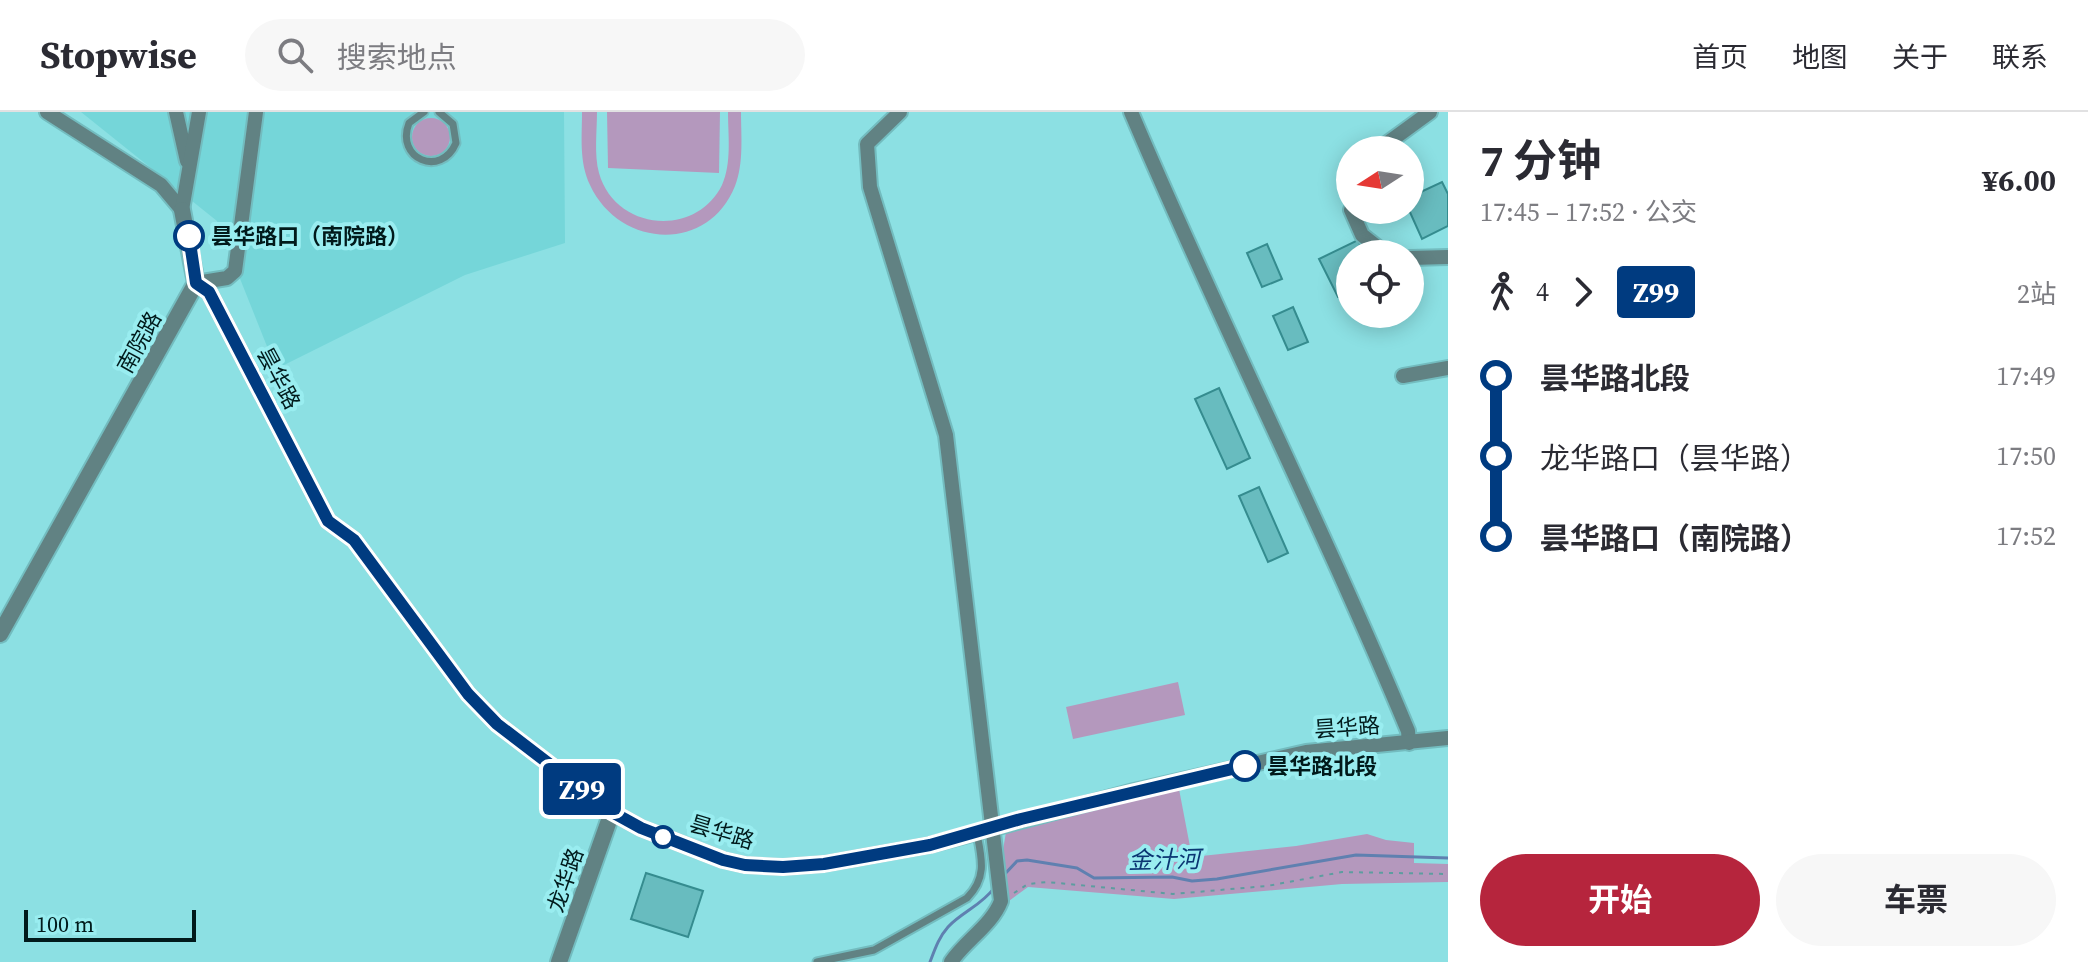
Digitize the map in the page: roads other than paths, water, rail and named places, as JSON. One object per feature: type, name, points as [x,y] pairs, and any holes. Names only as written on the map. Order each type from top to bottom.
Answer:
[{"type":"street","points":[[47,112],[161,185],[182,210]]},
{"type":"street","points":[[176,112],[190,173]]},
{"type":"street","points":[[199,112],[182,210],[196,283],[227,278],[235,271],[256,112]]},
{"type":"street","points":[[900,112],[867,144],[870,187],[946,435],[1001,901],[997,912],[961,947],[951,962]]},
{"type":"street","points":[[1131,112],[1167,197],[1355,604],[1408,731],[1409,743]]},
{"type":"street","points":[[1397,136],[1430,112]]},
{"type":"street","points":[[1357,224],[1368,240]]},
{"type":"street","points":[[1424,258],[1448,257]]},
{"type":"street","name":"南院路","points":[[0,634],[196,283]]},
{"type":"street","name":"昙华路","points":[[196,283],[209,292],[328,521],[354,540],[468,694],[497,724],[612,812],[641,828],[723,860],[745,865],[783,867],[824,864],[930,845],[1306,752],[1448,738]]},
{"type":"street","points":[[1403,376],[1448,368]]},
{"type":"street","name":"龙华路","points":[[559,962],[612,812]]},
{"type":"lane","points":[[424,112],[409,123],[407,143],[419,158],[431,162],[449,154],[457,137],[450,118],[439,112]]},
{"type":"lane","points":[[817,962],[874,950],[893,942],[939,911],[967,898],[975,890],[983,869],[976,832]]},
{"type":"waterway","name":"金汁河","points":[[1003,876],[1017,861],[1027,860],[1077,868],[1094,878],[1172,877],[1192,881],[1356,855],[1448,858]]},
{"type":"waterway","name":"金汁河","points":[[930,962],[948,927],[994,888]]},
{"type":"place","name":"昙华路口（南院路）","points":[[189,236]]},
{"type":"place","name":"昙华路北段","points":[[1245,766]]}]
